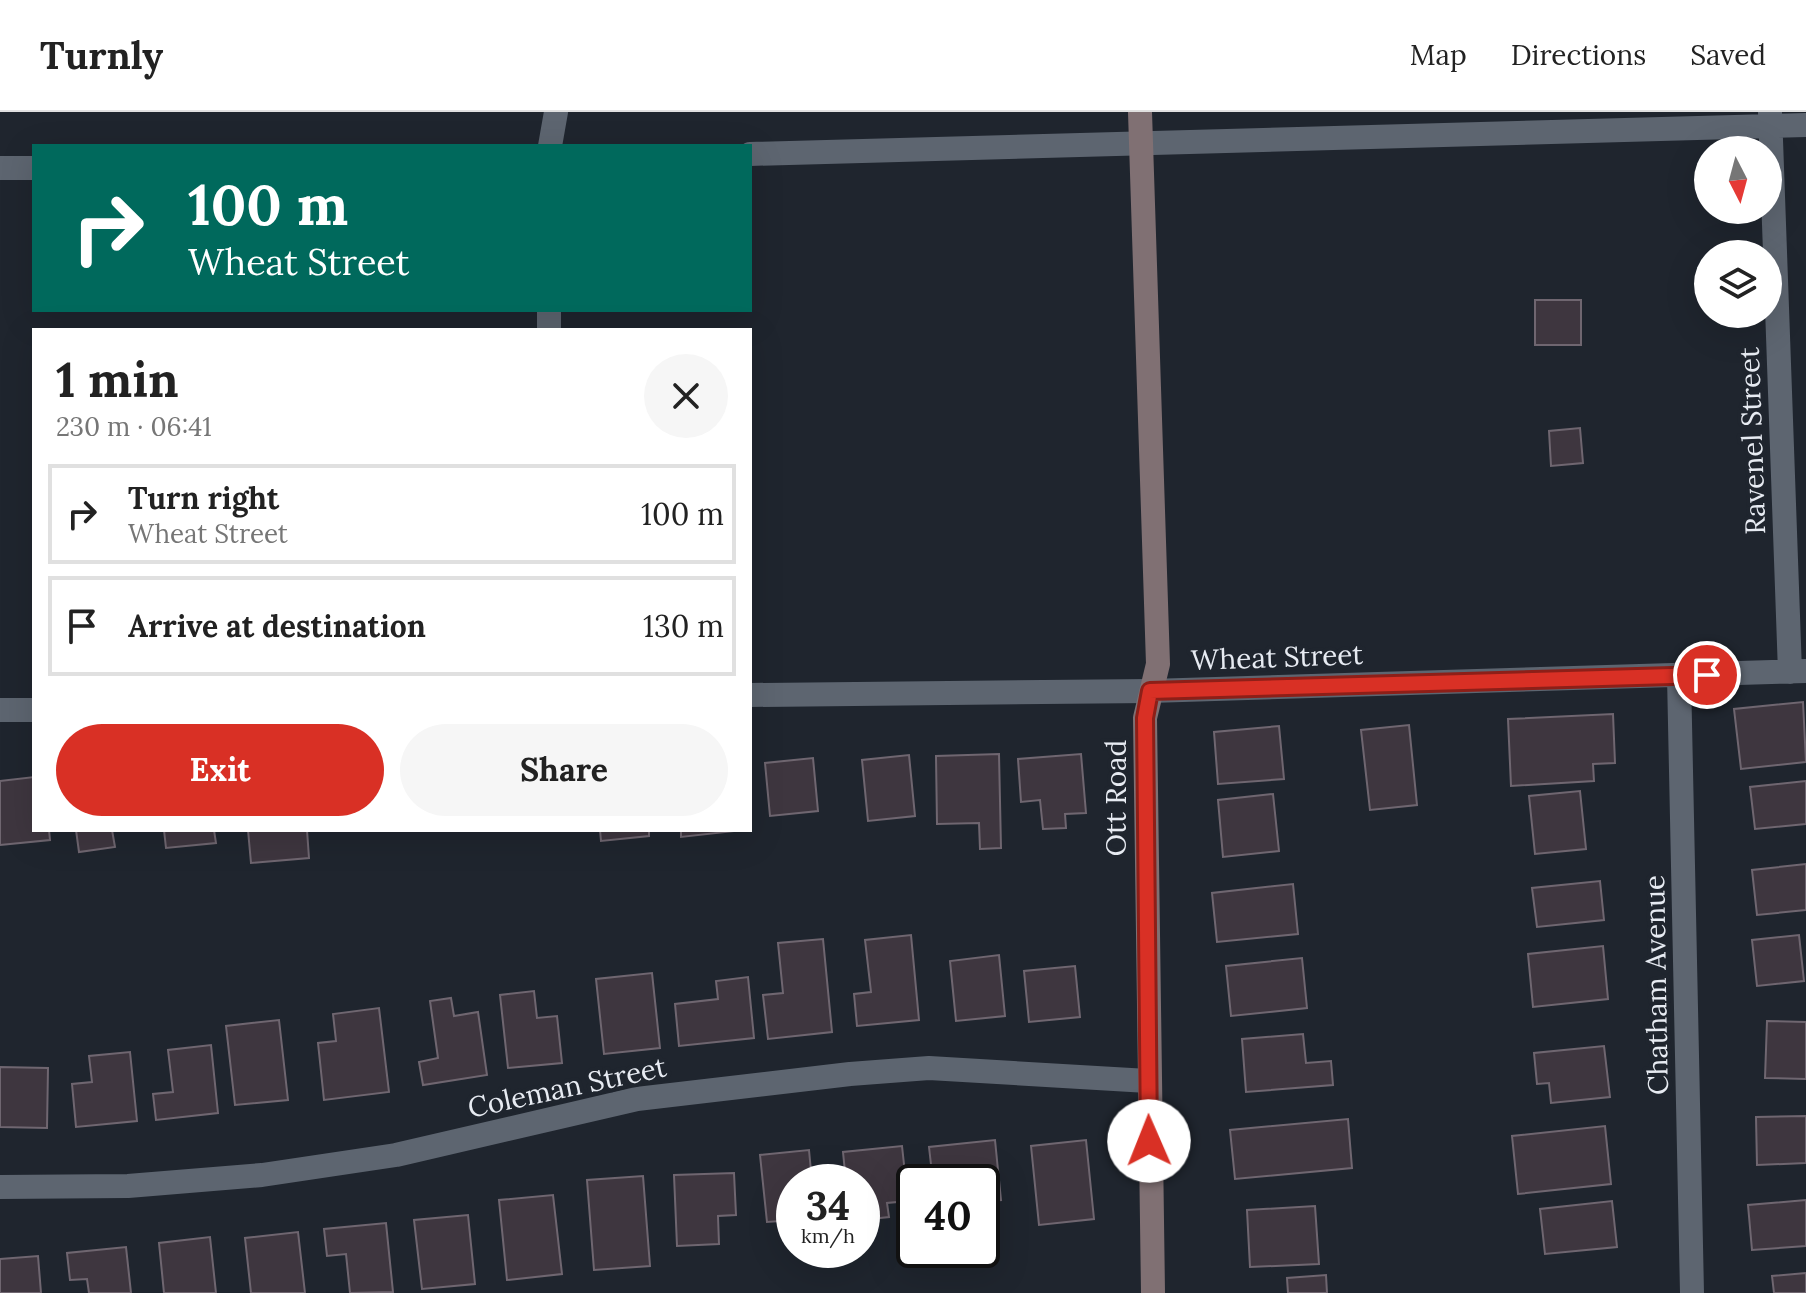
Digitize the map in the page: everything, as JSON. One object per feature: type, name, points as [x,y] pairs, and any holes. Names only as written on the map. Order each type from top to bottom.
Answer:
[{"type":"street","points":[[550,144],[556,112]]},
{"type":"street","name":"Ott Road","points":[[1140,112],[1158,664],[1145,718],[1153,1293]]},
{"type":"street","points":[[752,154],[1771,119],[1806,125]]},
{"type":"street","name":"Ravenel Street","points":[[1771,119],[1798,672]]},
{"type":"street","points":[[0,168],[32,168]]},
{"type":"street","name":"Wheat Street","points":[[752,695],[1150,691],[1798,672]]},
{"type":"street","name":"Chatham Avenue","points":[[1679,676],[1692,1293]]},
{"type":"street","points":[[0,710],[32,710]]},
{"type":"street","name":"Coleman Street","points":[[0,1187],[128,1186],[262,1175],[396,1155],[637,1099],[850,1074],[929,1068],[1148,1081]]},
{"type":"building","points":[[1535,300],[1581,300],[1581,345],[1535,345]]},
{"type":"building","points":[[1580,428],[1583,463],[1551,466],[1549,431]]},
{"type":"building","points":[[1803,702],[1806,762],[1741,769],[1734,709]]},
{"type":"building","points":[[1613,714],[1615,763],[1593,764],[1594,781],[1511,786],[1508,719]]},
{"type":"building","points":[[1409,725],[1417,805],[1370,810],[1361,730]]},
{"type":"building","points":[[1279,726],[1284,779],[1218,784],[1214,732]]},
{"type":"building","points":[[999,754],[1001,848],[980,849],[979,823],[937,824],[936,756]]},
{"type":"building","points":[[1081,754],[1086,813],[1065,814],[1066,828],[1043,829],[1040,800],[1021,802],[1018,759]]},
{"type":"building","points":[[909,755],[915,816],[868,821],[862,760]]},
{"type":"building","points":[[813,758],[818,811],[770,816],[765,763]]},
{"type":"building","points":[[32,777],[32,832],[49,832],[50,840],[0,845],[0,781]]},
{"type":"building","points":[[1806,781],[1806,824],[1755,829],[1750,787]]},
{"type":"building","points":[[1580,791],[1586,849],[1535,854],[1529,796]]},
{"type":"building","points":[[1273,794],[1279,851],[1223,857],[1218,800]]},
{"type":"building","points":[[76,832],[112,832],[115,847],[79,852]]},
{"type":"building","points":[[164,832],[214,832],[216,843],[166,848]]},
{"type":"building","points":[[248,832],[307,832],[309,858],[251,863]]},
{"type":"building","points":[[600,832],[649,832],[649,836],[601,841]]},
{"type":"building","points":[[681,832],[725,832],[681,837]]},
{"type":"building","points":[[1806,864],[1806,910],[1757,915],[1752,870]]},
{"type":"building","points":[[1600,881],[1604,920],[1537,927],[1532,888]]},
{"type":"building","points":[[1293,884],[1298,934],[1217,942],[1212,893]]},
{"type":"building","points":[[911,935],[919,1020],[857,1026],[854,994],[871,992],[865,940]]},
{"type":"building","points":[[1799,935],[1804,981],[1757,986],[1752,940]]},
{"type":"building","points":[[823,939],[832,1032],[768,1039],[763,995],[783,993],[778,943]]},
{"type":"building","points":[[1603,946],[1608,999],[1533,1007],[1528,954]]},
{"type":"building","points":[[999,955],[1005,1016],[956,1021],[950,961]]},
{"type":"building","points":[[1302,958],[1307,1008],[1231,1016],[1226,966]]},
{"type":"building","points":[[1075,966],[1080,1017],[1029,1022],[1024,971]]},
{"type":"building","points":[[652,973],[660,1048],[604,1054],[596,979]]},
{"type":"building","points":[[748,977],[754,1038],[679,1046],[675,1004],[718,999],[716,981]]},
{"type":"building","points":[[534,991],[537,1018],[557,1016],[562,1063],[508,1068],[500,995]]},
{"type":"building","points":[[451,998],[454,1016],[478,1012],[487,1075],[423,1085],[419,1062],[438,1058],[430,1001]]},
{"type":"building","points":[[379,1008],[389,1092],[324,1100],[318,1043],[336,1041],[333,1014]]},
{"type":"building","points":[[279,1020],[288,1100],[235,1105],[226,1026]]},
{"type":"building","points":[[1767,1021],[1806,1022],[1806,1079],[1765,1078]]},
{"type":"building","points":[[1303,1034],[1306,1063],[1331,1061],[1333,1085],[1246,1092],[1242,1039]]},
{"type":"building","points":[[211,1045],[218,1113],[156,1120],[153,1094],[173,1092],[168,1050]]},
{"type":"building","points":[[1604,1046],[1610,1097],[1551,1103],[1549,1083],[1537,1084],[1534,1053]]},
{"type":"building","points":[[130,1052],[137,1121],[76,1127],[72,1084],[92,1082],[89,1056]]},
{"type":"building","points":[[0,1067],[48,1068],[47,1128],[0,1127]]},
{"type":"building","points":[[1806,1116],[1806,1163],[1757,1165],[1756,1117]]},
{"type":"building","points":[[1348,1119],[1352,1168],[1235,1179],[1230,1130]]},
{"type":"building","points":[[1605,1126],[1611,1184],[1518,1194],[1512,1136]]},
{"type":"building","points":[[995,1140],[997,1164],[931,1164],[929,1147]]},
{"type":"building","points":[[1086,1140],[1094,1219],[1039,1225],[1031,1146]]},
{"type":"building","points":[[902,1146],[904,1164],[896,1164],[896,1202],[887,1203],[889,1217],[880,1218],[880,1164],[844,1164],[843,1152]]},
{"type":"building","points":[[809,1150],[810,1164],[776,1164],[776,1221],[767,1222],[760,1155]]},
{"type":"building","points":[[734,1173],[736,1215],[718,1216],[719,1244],[677,1246],[674,1175]]},
{"type":"building","points":[[643,1176],[650,1266],[594,1270],[587,1180]]},
{"type":"building","points":[[553,1195],[562,1274],[507,1280],[499,1200]]},
{"type":"building","points":[[1806,1200],[1806,1246],[1752,1250],[1748,1205]]},
{"type":"building","points":[[1612,1201],[1617,1247],[1545,1254],[1540,1209]]},
{"type":"building","points":[[1315,1206],[1319,1264],[1250,1267],[1247,1210]]},
{"type":"building","points":[[468,1215],[475,1284],[422,1289],[414,1220]]},
{"type":"building","points":[[386,1223],[393,1292],[350,1293],[346,1254],[327,1256],[324,1229]]},
{"type":"building","points":[[298,1232],[305,1293],[251,1293],[245,1238]]},
{"type":"building","points":[[210,1237],[216,1293],[164,1293],[159,1243]]},
{"type":"building","points":[[126,1247],[131,1293],[89,1293],[87,1279],[70,1280],[67,1253]]},
{"type":"building","points":[[38,1256],[41,1293],[0,1293],[0,1259]]},
{"type":"building","points":[[1806,1273],[1806,1293],[1774,1293],[1772,1276]]},
{"type":"building","points":[[1326,1275],[1327,1293],[1288,1293],[1287,1278]]},
{"type":"route","points":[[1149,1141],[1145,718],[1150,691],[1707,675]]}]
